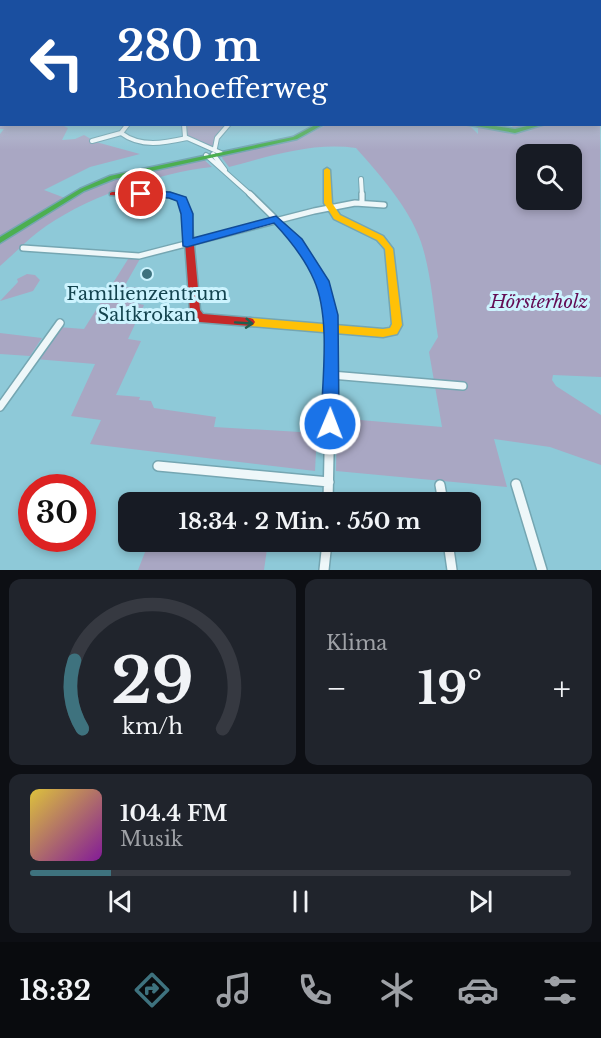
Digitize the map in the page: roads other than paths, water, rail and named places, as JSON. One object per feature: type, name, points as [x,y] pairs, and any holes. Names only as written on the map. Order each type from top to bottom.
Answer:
[{"type":"street","points":[[92,141],[121,133],[126,126]]},
{"type":"street","points":[[184,126],[183,133],[187,138],[214,153],[225,170],[276,219],[304,250],[322,281],[331,329],[328,492]]},
{"type":"street","points":[[214,153],[217,138],[227,126]]},
{"type":"street","points":[[0,240],[100,181],[214,153],[300,136],[318,126]]},
{"type":"street","points":[[479,126],[516,131],[533,130],[540,126]]},
{"type":"street","points":[[121,133],[130,140],[144,143],[187,138]]},
{"type":"street","points":[[112,194],[170,195],[182,199],[187,214],[187,243],[195,311],[200,318],[383,333],[393,331],[397,325],[391,256],[387,244],[376,235],[341,220],[330,208],[327,170]]},
{"type":"street","points":[[362,179],[362,203]]},
{"type":"street","points":[[23,248],[135,256],[276,219],[362,203],[384,205]]},
{"type":"street","points":[[1,403],[60,323]]},
{"type":"street","points":[[331,375],[463,386]]},
{"type":"street","points":[[158,466],[329,482]]},
{"type":"street","points":[[516,484],[542,570]]},
{"type":"street","points":[[440,485],[441,492]]},
{"type":"street","points":[[324,570],[326,552]]},
{"type":"street","points":[[449,552],[452,570]]},
{"type":"place","name":"Familienzentrum Saltkrokan","points":[[147,274]]},
{"type":"park label","name":"Hörsterholz","points":[[539,302]]}]
